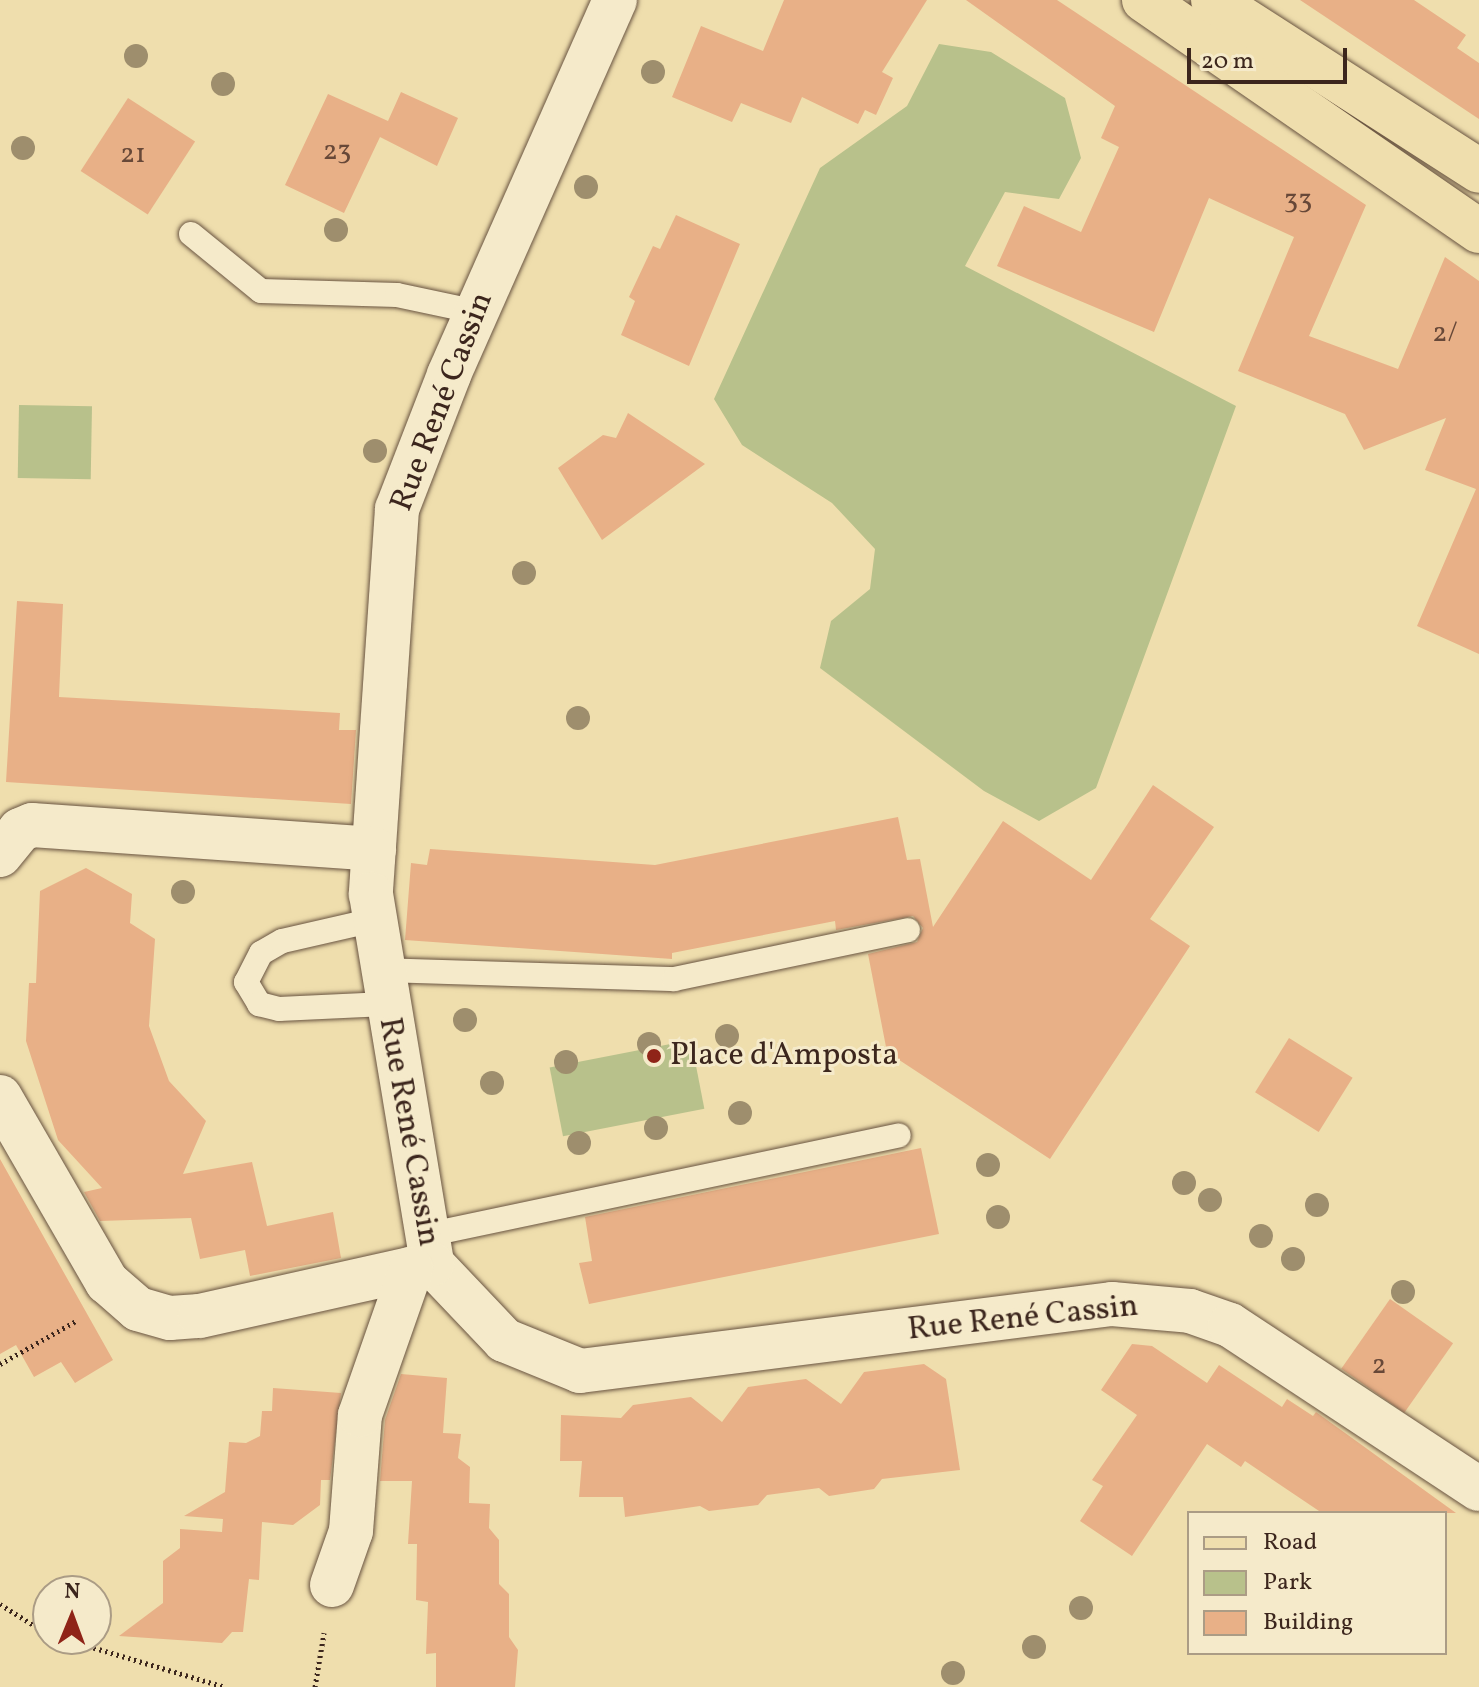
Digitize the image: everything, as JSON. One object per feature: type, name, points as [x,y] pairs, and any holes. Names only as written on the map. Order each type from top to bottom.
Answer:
[{"type":"main road","points":[[1144,0],[1460,206],[1479,231]]},
{"type":"main road","points":[[1213,0],[1479,171]]},
{"type":"street","name":"Rue René Cassin","points":[[615,0],[477,312],[397,509],[374,849],[374,920],[423,1256],[504,1340],[580,1371],[1112,1304],[1190,1311],[1230,1325],[1479,1489]]},
{"type":"street","points":[[7,833],[32,825],[374,849]]},
{"type":"street","points":[[0,1097],[107,1282],[148,1312],[200,1316],[423,1256]]},
{"type":"street","points":[[332,1585],[351,1531],[360,1415],[423,1256]]},
{"type":"lane","points":[[191,234],[261,291],[397,295],[477,312]]},
{"type":"lane","points":[[374,920],[282,941],[261,953],[246,982],[259,1004],[279,1009],[383,987],[674,979],[908,930]]},
{"type":"lane","points":[[423,1256],[899,1135]]},
{"type":"path","points":[[0,1364],[121,1295]]},
{"type":"path","points":[[0,1604],[32,1624]]},
{"type":"path","points":[[112,1653],[225,1687]]},
{"type":"green space","points":[[939,44],[991,52],[1065,98],[1081,158],[1059,199],[1005,192],[965,266],[1236,406],[1096,788],[1039,821],[984,791],[820,668],[831,621],[870,589],[875,549],[832,503],[742,445],[714,399],[820,168],[907,106]]},
{"type":"green space","points":[[19,405],[92,406],[91,479],[18,478]]},
{"type":"green space","points":[[691,1040],[704,1109],[563,1136],[550,1067]]},
{"type":"building","points":[[784,0],[927,0],[882,72],[893,78],[876,115],[865,110],[858,124],[802,97],[791,123],[741,103],[732,122],[672,97],[701,26],[763,51]]},
{"type":"building","points":[[966,0],[1057,0],[1366,205],[1309,336],[1398,369],[1445,257],[1479,281],[1479,654],[1417,626],[1476,489],[1425,470],[1446,418],[1364,450],[1345,414],[1238,371],[1294,237],[1209,198],[1154,332],[997,266],[1024,206],[1081,232],[1119,147],[1101,138],[1115,106]]},
{"type":"building","points":[[1300,0],[1414,0],[1466,35],[1457,48],[1479,63],[1479,119]]},
{"type":"building","points":[[401,92],[458,118],[437,166],[380,137],[344,213],[285,185],[328,94],[388,121]]},
{"type":"building","points":[[128,98],[195,142],[148,215],[81,171]]},
{"type":"building","points":[[676,215],[740,244],[689,366],[621,335],[635,301],[629,297],[653,246],[660,249]]},
{"type":"building","points":[[628,413],[705,464],[602,540],[558,468],[603,435],[616,438]]},
{"type":"building","points":[[17,601],[63,604],[59,697],[340,713],[339,730],[356,730],[351,804],[6,782]]},
{"type":"building","points":[[1153,785],[1214,827],[1150,919],[1190,946],[1050,1159],[887,1052],[868,954],[917,942],[923,928],[913,916],[836,930],[835,921],[672,953],[672,959],[405,940],[411,863],[427,865],[430,849],[655,865],[898,817],[907,860],[920,859],[933,927],[1003,821],[1091,880]]},
{"type":"building","points":[[86,868],[132,894],[130,923],[155,939],[149,1026],[169,1081],[206,1121],[183,1174],[252,1162],[267,1226],[333,1212],[341,1258],[250,1276],[245,1250],[200,1259],[191,1218],[100,1221],[84,1192],[102,1188],[58,1140],[26,1041],[29,983],[36,983],[40,891]]},
{"type":"building","points":[[1289,1038],[1353,1078],[1319,1132],[1255,1092]]},
{"type":"building","points":[[921,1148],[939,1234],[589,1304],[579,1263],[592,1261],[585,1217]]},
{"type":"building","points":[[0,1159],[113,1360],[75,1383],[61,1362],[34,1377],[16,1345],[0,1354]]},
{"type":"building","points":[[1390,1299],[1453,1343],[1404,1413],[1341,1369]]},
{"type":"building","points":[[1132,1344],[1152,1346],[1207,1383],[1219,1365],[1282,1407],[1287,1399],[1313,1416],[1316,1412],[1456,1513],[1319,1511],[1245,1461],[1241,1467],[1207,1444],[1132,1556],[1080,1521],[1103,1486],[1092,1480],[1137,1415],[1101,1390]]},
{"type":"building","points":[[924,1364],[946,1379],[960,1470],[882,1479],[874,1489],[829,1496],[819,1488],[767,1495],[758,1505],[709,1511],[700,1506],[625,1517],[623,1497],[579,1497],[582,1461],[560,1461],[561,1415],[621,1418],[633,1405],[691,1397],[722,1422],[748,1387],[806,1379],[841,1404],[864,1372]]},
{"type":"building","points":[[401,1374],[447,1378],[443,1433],[461,1434],[458,1458],[470,1467],[469,1503],[490,1504],[489,1528],[499,1540],[499,1584],[509,1594],[509,1637],[518,1650],[515,1687],[436,1687],[436,1653],[426,1654],[428,1602],[416,1600],[417,1544],[408,1544],[412,1481],[380,1481],[385,1420]]},
{"type":"building","points":[[273,1388],[341,1393],[330,1480],[321,1480],[320,1505],[293,1525],[262,1522],[259,1580],[249,1579],[243,1632],[232,1632],[222,1643],[119,1636],[163,1603],[163,1561],[180,1548],[180,1529],[222,1532],[223,1519],[184,1516],[225,1492],[229,1442],[246,1443],[260,1436],[262,1411],[272,1411]]},
{"type":"place","name":"Place d'Amposta","points":[[654,1056]]}]
